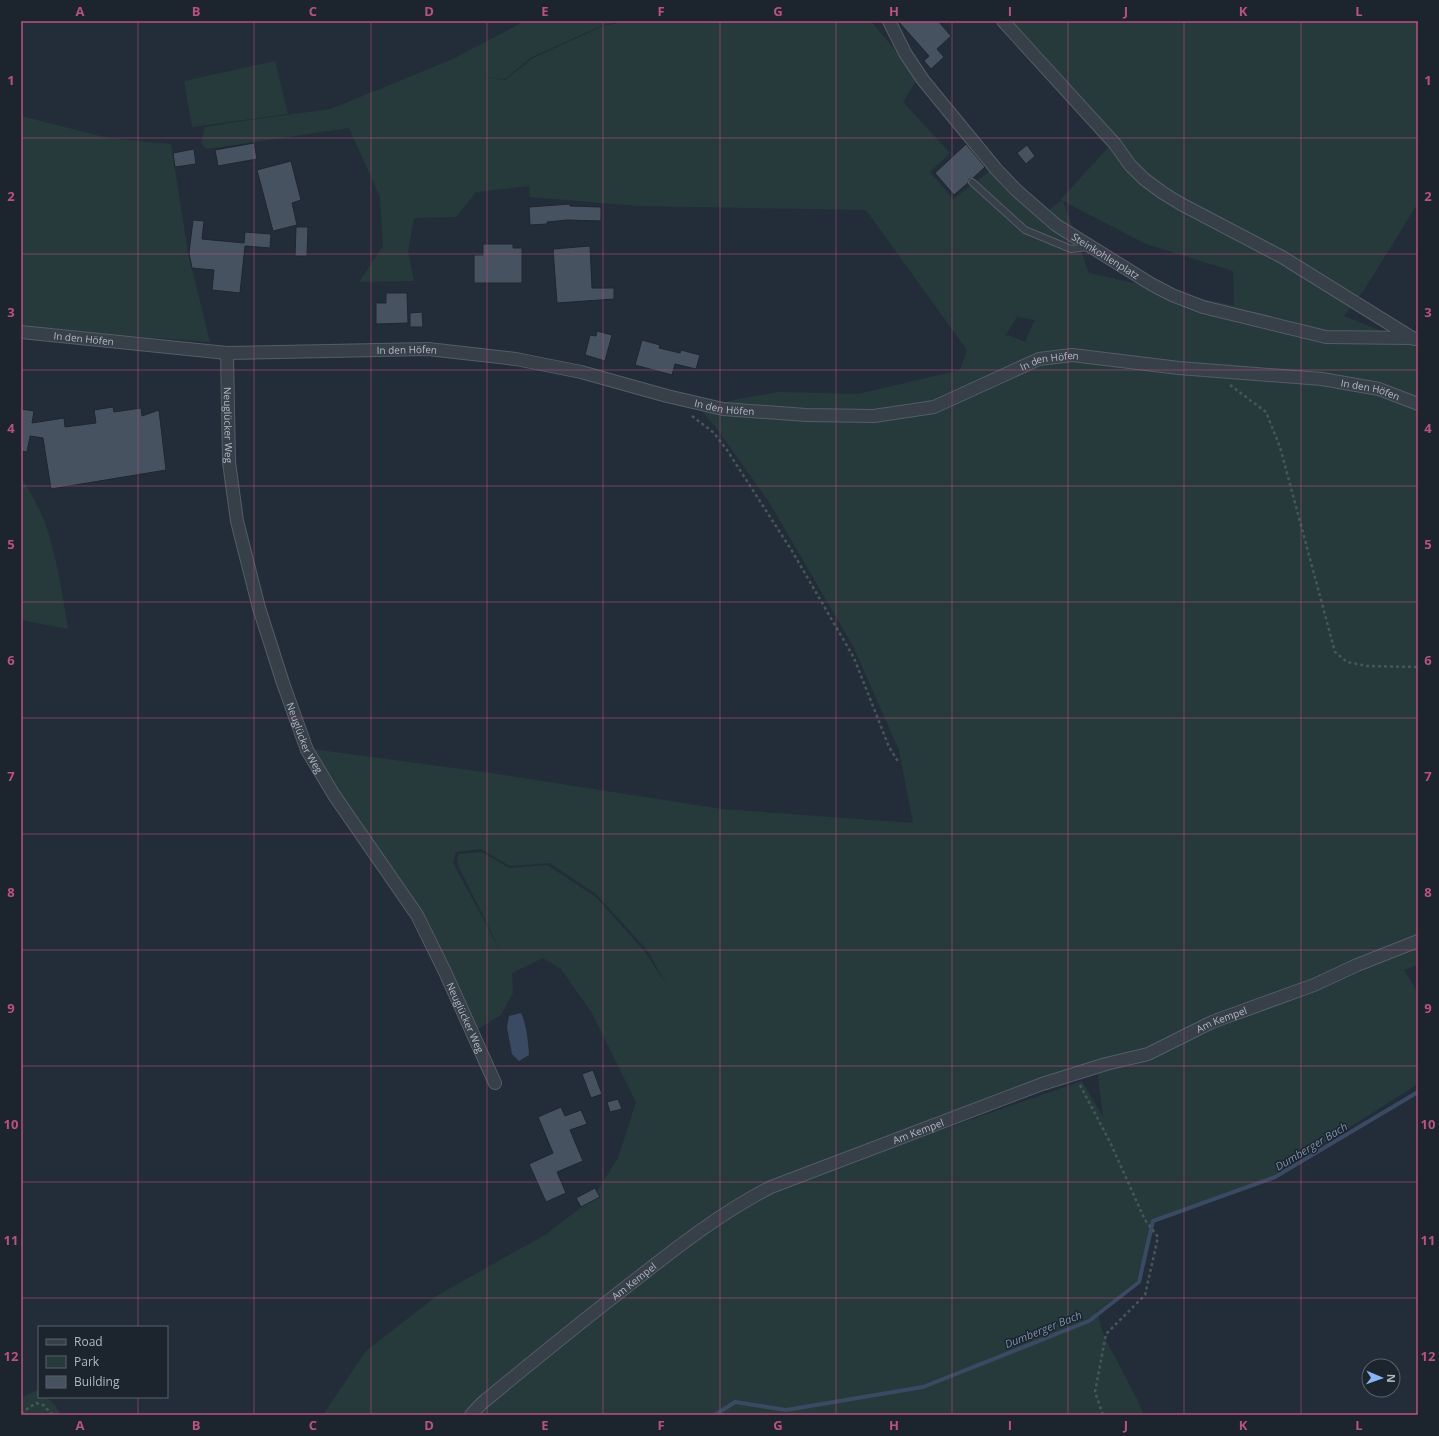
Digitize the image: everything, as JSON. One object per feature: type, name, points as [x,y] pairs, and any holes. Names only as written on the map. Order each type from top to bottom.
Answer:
[{"type":"street","name":"Steinkohlenplatz","points":[[889,21],[905,53],[923,80],[996,169],[1016,190],[1056,225],[1151,284],[1203,308],[1326,337],[1415,340]]},
{"type":"street","name":"Steinkohlenplatz","points":[[1003,21],[1116,144],[1130,165],[1144,179],[1181,204],[1282,257],[1415,340]]},
{"type":"street","name":"In den Höfen","points":[[21,332],[227,353],[428,349],[516,358],[582,372],[666,396],[723,409],[806,415],[874,416],[934,407],[1039,359],[1072,355],[1179,368],[1322,380],[1379,389],[1418,404]]},
{"type":"street","name":"Neuglücker Weg","points":[[227,353],[229,462],[237,521],[259,608],[283,683],[307,750],[334,795],[417,915],[445,972],[495,1083]]},
{"type":"street","name":"Am Kempel","points":[[471,1415],[481,1404],[606,1303],[723,1214],[750,1198],[805,1173],[1028,1089],[1106,1064],[1148,1054],[1212,1022],[1314,985],[1358,965],[1418,941]]},
{"type":"lane","points":[[972,182],[1025,230],[1071,249],[1093,247]]},
{"type":"path","points":[[1226,382],[1266,412],[1280,447],[1335,652],[1347,662],[1367,666],[1418,666]]},
{"type":"path","points":[[688,413],[714,433],[727,450],[792,551],[854,658],[889,748],[899,763]]},
{"type":"path","points":[[1074,1074],[1110,1142],[1145,1220],[1158,1237],[1145,1296],[1106,1334],[1095,1392],[1103,1415]]},
{"type":"path","points":[[21,1413],[36,1403],[43,1405],[53,1415]]},
{"type":"green space","points":[[525,21],[624,21],[603,25],[532,57],[505,79],[481,77],[505,80],[533,58],[603,26],[628,21],[871,21],[918,78],[903,102],[950,153],[930,172],[953,199],[991,170],[1039,218],[1062,200],[1061,199],[1116,139],[1009,21],[1418,21],[1418,203],[1364,290],[1344,316],[1418,346],[1418,965],[1404,970],[1418,993],[1418,1084],[1263,1182],[1152,1219],[1137,1281],[1098,1311],[1096,1309],[1104,1336],[1144,1415],[323,1415],[366,1351],[438,1295],[545,1235],[592,1199],[618,1158],[636,1102],[592,1013],[561,969],[543,958],[512,973],[513,993],[501,1015],[475,1031],[421,914],[338,793],[312,749],[491,773],[722,809],[913,823],[899,750],[853,646],[769,502],[715,426],[701,410],[733,400],[779,392],[858,394],[960,370],[967,350],[866,210],[639,206],[530,197],[529,186],[476,192],[456,217],[414,218],[408,251],[414,281],[359,282],[383,246],[380,197],[349,128],[206,149],[201,143],[205,127],[331,109],[453,59]],"holes":[[[1063,201],[1146,244],[1233,271],[1234,306],[1089,273]],[[1015,313],[1018,317],[1038,321],[1034,321],[1025,342],[1008,335],[1005,336],[1017,317]],[[481,849],[510,866],[550,863],[596,894],[648,951],[667,986],[645,952],[596,897],[547,865],[509,868],[482,852],[458,854],[457,863],[503,956],[453,863],[456,852]],[[1096,1060],[1103,1117],[1082,1081],[820,1172],[752,1202],[649,1272],[559,1347],[645,1268],[747,1195],[794,1172]]]},
{"type":"green space","points":[[275,61],[288,114],[192,127],[184,81]]},
{"type":"green space","points":[[21,116],[108,138],[171,144],[188,253],[210,342],[102,334],[21,325]]},
{"type":"green space","points":[[21,477],[45,523],[59,575],[68,629],[21,620]]},
{"type":"green space","points":[[37,1390],[38,1398],[50,1400],[62,1415],[21,1415],[21,1398]]},
{"type":"water","points":[[521,1013],[526,1028],[529,1055],[519,1061],[512,1054],[507,1027],[509,1016]]},
{"type":"building","points":[[898,21],[938,21],[951,36],[937,49],[944,57],[931,69],[924,61],[929,56]]},
{"type":"building","points":[[254,143],[257,159],[218,166],[215,150]]},
{"type":"building","points":[[966,144],[985,167],[973,178],[969,179],[968,183],[954,195],[935,173]]},
{"type":"building","points":[[1027,145],[1035,156],[1026,164],[1017,153]]},
{"type":"building","points":[[194,149],[196,164],[175,167],[173,153]]},
{"type":"building","points":[[291,161],[301,200],[292,203],[297,225],[273,231],[257,170]]},
{"type":"building","points":[[570,204],[570,206],[601,207],[601,221],[567,220],[547,222],[547,224],[530,225],[529,207]]},
{"type":"building","points":[[193,220],[204,221],[202,239],[244,243],[245,232],[271,234],[270,248],[245,246],[240,293],[212,290],[214,270],[192,268],[189,253]]},
{"type":"building","points":[[296,227],[308,227],[307,256],[295,256]]},
{"type":"building","points":[[483,244],[513,244],[513,248],[522,248],[522,283],[474,283],[474,255],[483,255]]},
{"type":"building","points":[[590,246],[592,288],[614,288],[614,299],[557,303],[553,249]]},
{"type":"building","points":[[386,293],[407,293],[408,323],[376,324],[376,303],[386,303]]},
{"type":"building","points":[[422,312],[423,327],[410,327],[410,313]]},
{"type":"building","points":[[597,331],[612,335],[605,361],[585,355],[590,335],[596,336]]},
{"type":"building","points":[[642,340],[660,345],[659,348],[680,353],[681,350],[700,355],[696,369],[675,364],[672,375],[635,365]]},
{"type":"building","points":[[113,407],[114,412],[141,408],[142,416],[159,410],[166,470],[51,489],[43,438],[30,436],[27,452],[21,451],[21,409],[34,411],[32,423],[64,418],[65,427],[96,423],[94,410]]},
{"type":"building","points":[[593,1070],[602,1094],[591,1098],[582,1074]]},
{"type":"building","points":[[618,1099],[622,1109],[610,1112],[607,1102]]},
{"type":"building","points":[[561,1107],[565,1116],[581,1110],[587,1124],[570,1130],[583,1161],[557,1172],[566,1193],[546,1202],[529,1164],[553,1153],[538,1117]]},
{"type":"building","points":[[595,1188],[600,1197],[581,1207],[576,1198]]},
{"type":"waterway","name":"Dumberger Bach","points":[[715,1415],[735,1402],[786,1410],[923,1387],[1089,1321],[1139,1282],[1153,1221],[1275,1177],[1418,1092]]}]
